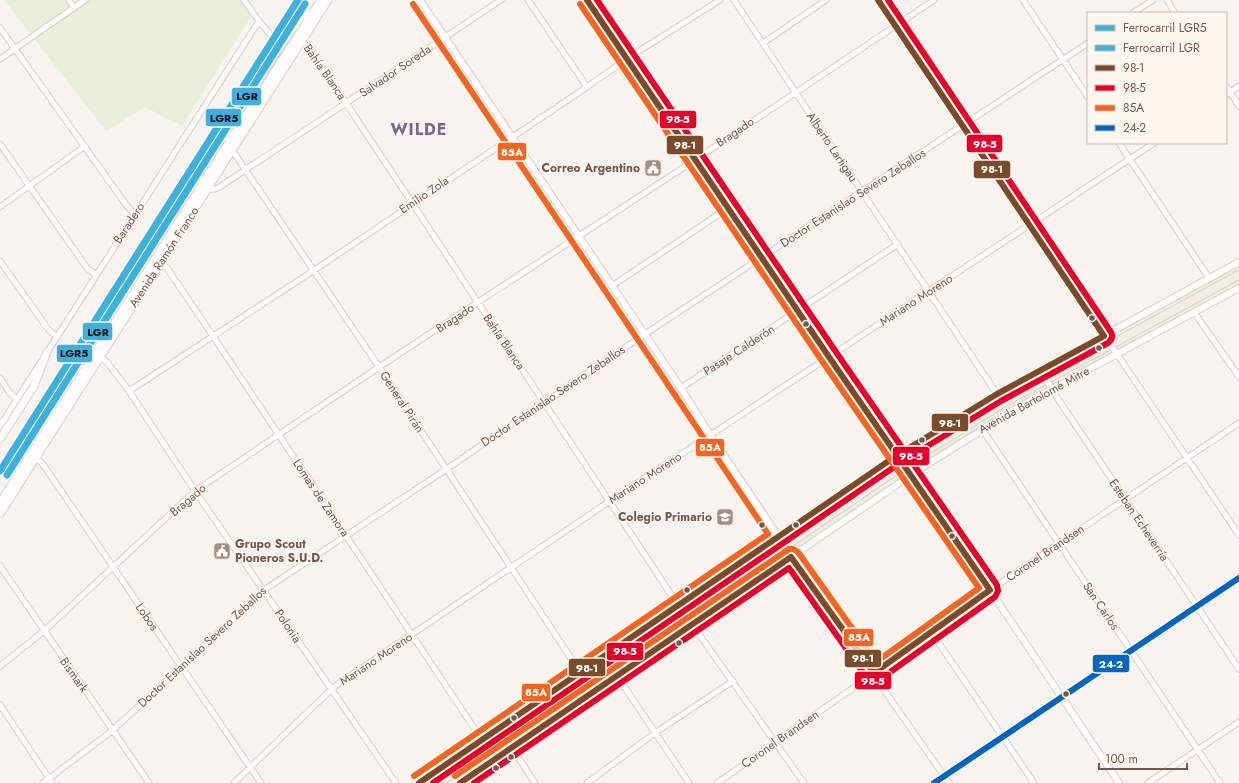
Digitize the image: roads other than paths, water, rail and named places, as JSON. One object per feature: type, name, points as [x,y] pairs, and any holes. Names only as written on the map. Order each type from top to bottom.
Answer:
[{"type":"main road","name":"Avenida Ramón Franco","points":[[0,503],[33,456],[158,261],[205,186],[228,144],[321,0]]},
{"type":"main road","name":"Avenida Ramón Franco","points":[[205,186],[232,150],[328,0]]},
{"type":"main road","name":"Avenida Bartolomé Mitre","points":[[439,783],[903,465],[1003,403],[1239,275]]},
{"type":"main road","points":[[0,439],[34,386],[47,352]]},
{"type":"main road","name":"Avenida Ramón Franco","points":[[0,514],[33,456]]},
{"type":"street","points":[[69,0],[74,8]]},
{"type":"street","points":[[0,59],[85,0]]},
{"type":"street","points":[[244,0],[259,21],[281,47]]},
{"type":"street","points":[[420,0],[513,136],[578,236],[681,388],[710,436],[779,536],[791,557],[874,673],[949,783]]},
{"type":"street","name":"Salvador Soreda","points":[[205,186],[215,189],[218,188],[501,0]]},
{"type":"street","points":[[528,0],[587,87]]},
{"type":"street","points":[[587,0],[628,58],[695,160],[896,456],[990,590],[1119,783]]},
{"type":"street","name":"Emilio Zola","points":[[129,391],[313,271],[628,58],[720,0]]},
{"type":"street","name":"Alberto Lartigau","points":[[734,0],[997,394]]},
{"type":"street","points":[[763,43],[826,0]]},
{"type":"street","points":[[878,0],[1239,535]]},
{"type":"street","name":"Bragado","points":[[0,666],[44,631],[195,491],[279,436],[379,367],[695,160],[934,0]]},
{"type":"street","points":[[1023,0],[1087,96]]},
{"type":"street","points":[[1135,12],[1153,0]]},
{"type":"street","points":[[1166,0],[1175,12]]},
{"type":"street","name":"Bahía Blanca","points":[[205,186],[199,179],[200,173],[302,17],[315,9]]},
{"type":"street","name":"Baradero","points":[[0,426],[259,21]]},
{"type":"street","points":[[0,28],[127,206],[135,214]]},
{"type":"street","name":"Bahía Blanca","points":[[302,40],[346,103],[678,605],[804,783]]},
{"type":"street","name":"Doctor Estanislao Severo Zeballos","points":[[43,783],[51,781],[113,730],[264,590],[445,470],[645,334],[1087,44]]},
{"type":"street","points":[[1239,86],[1228,93],[1239,106]]},
{"type":"street","points":[[228,131],[228,144]]},
{"type":"street","points":[[0,144],[87,268],[96,275]]},
{"type":"street","name":"General Pirán","points":[[228,144],[379,367],[445,470],[580,672]]},
{"type":"street","points":[[1121,144],[1209,278]]},
{"type":"street","name":"Mariano Moreno","points":[[234,783],[331,689],[512,569],[610,501],[1152,144]]},
{"type":"street","points":[[0,207],[85,146]]},
{"type":"street","points":[[612,286],[728,208]]},
{"type":"street","name":"Pasaje Calderón","points":[[681,388],[898,244]]},
{"type":"street","points":[[0,261],[48,329],[57,337]]},
{"type":"street","name":"Lomas de Zamora","points":[[158,261],[167,268],[213,336],[482,740]]},
{"type":"street","name":"Avenida Bartolomé Mitre","points":[[419,783],[896,456],[997,394],[1239,262]]},
{"type":"street","name":"Avenida Bartolomé Mitre","points":[[460,783],[839,523],[982,429],[1017,408],[1239,288]]},
{"type":"street","points":[[1194,312],[1239,377]]},
{"type":"street","name":"Polonia","points":[[98,355],[107,362],[129,391],[195,491],[396,783]]},
{"type":"street","name":"Esteban Echeverría","points":[[1041,370],[1052,390],[1239,669]]},
{"type":"street","points":[[0,378],[9,392],[17,399]]},
{"type":"street","name":"Coronel Brandsen","points":[[717,783],[932,633],[990,590],[1239,424]]},
{"type":"street","name":"San Carlos","points":[[982,429],[1220,783]]},
{"type":"street","name":"Lobos","points":[[33,456],[42,463],[261,783]]},
{"type":"street","name":"Bismark","points":[[0,566],[149,783]]},
{"type":"street","points":[[934,783],[1061,696],[1239,578]]},
{"type":"street","points":[[932,633],[1034,783]]},
{"type":"street","points":[[617,676],[689,783]]},
{"type":"street","points":[[587,783],[655,733],[732,681]]},
{"type":"street","points":[[0,705],[51,781]]},
{"type":"street","points":[[1148,783],[1239,722]]},
{"type":"street","points":[[512,748],[535,783]]},
{"type":"rail line","name":"LGR5","points":[[0,471],[298,0]]},
{"type":"rail line","name":"LGR","points":[[7,475],[305,4]]},
{"type":"place","name":"Correo Argentino","points":[[653,168]]},
{"type":"place","name":"Colegio Primario","points":[[725,517]]},
{"type":"place","name":"Grupo Scout Pioneros S.U.D.","points":[[222,551]]},
{"type":"district","name":"WILDE","points":[[419,129]]}]
